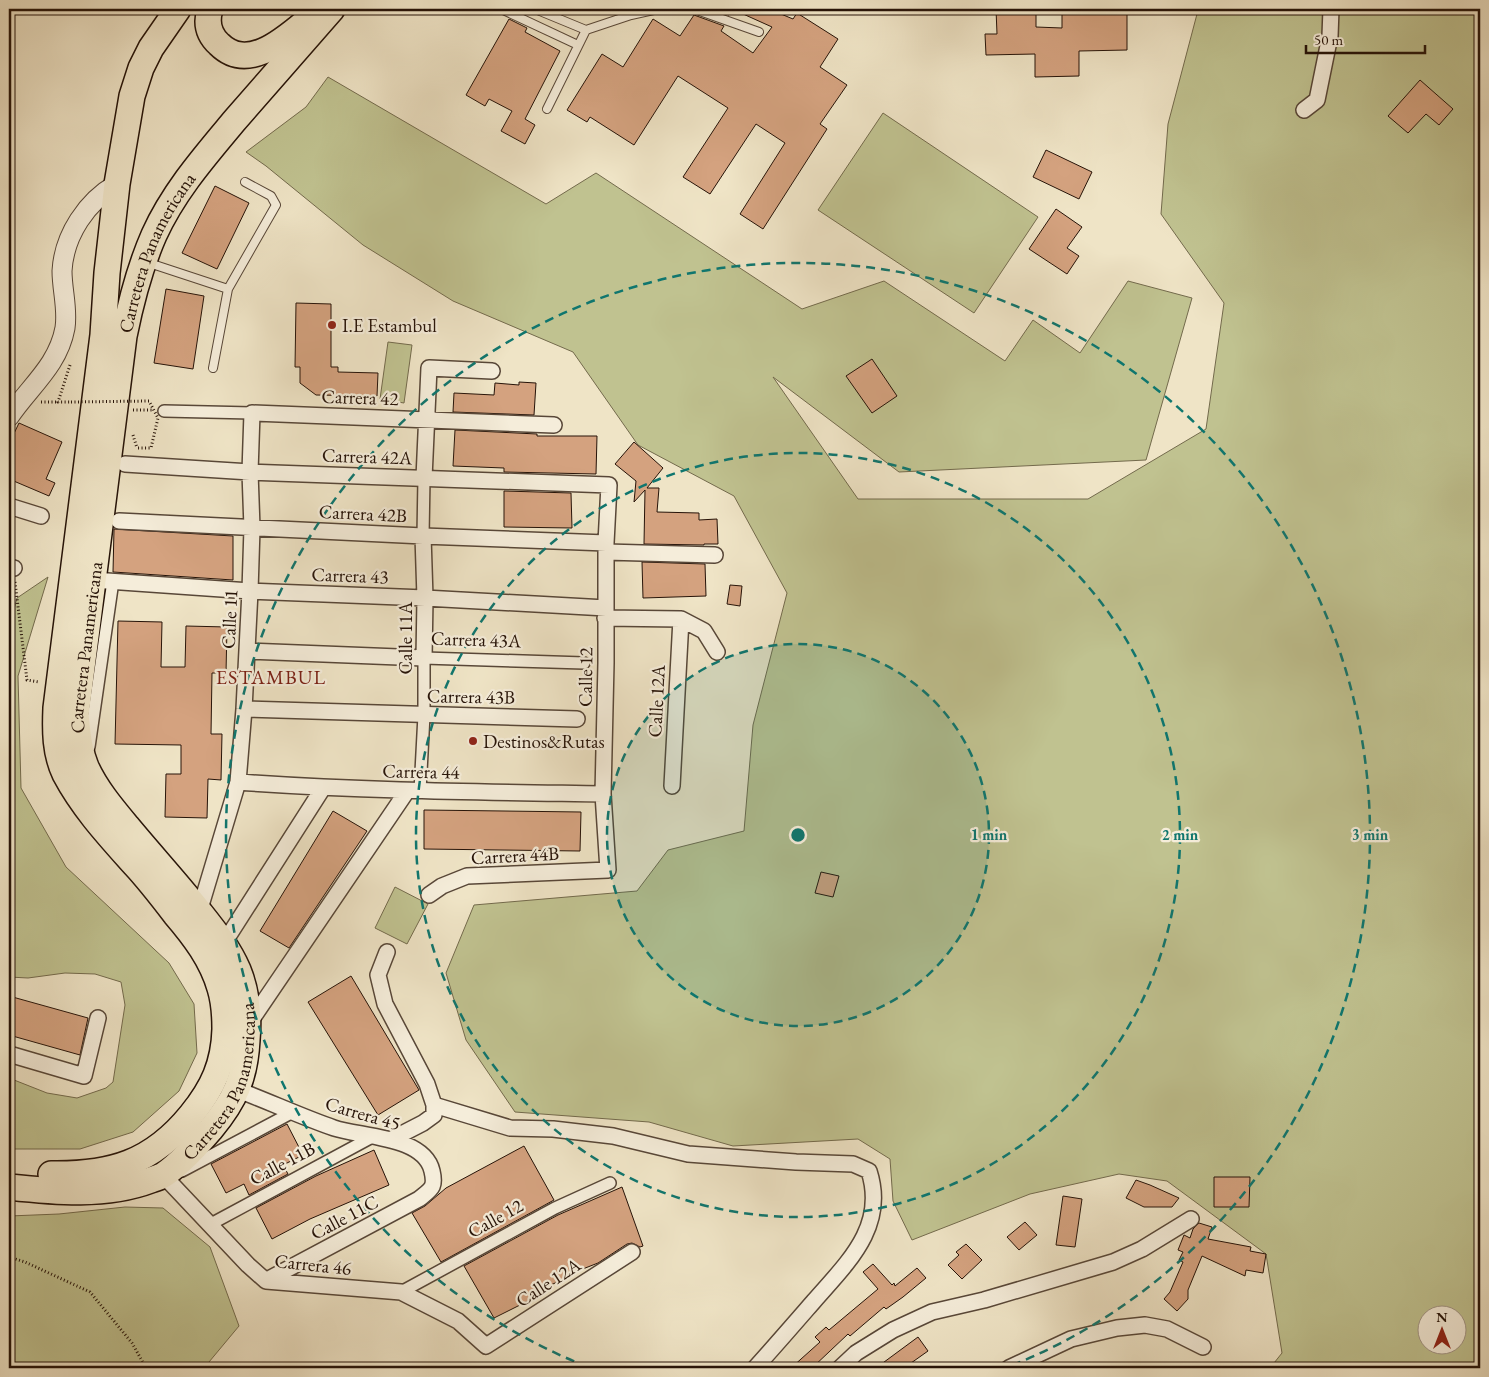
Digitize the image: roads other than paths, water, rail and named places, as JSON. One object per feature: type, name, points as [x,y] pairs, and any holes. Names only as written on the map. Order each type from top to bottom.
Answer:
[{"type":"highway","name":"Carretera Panamericana","points":[[9,1172],[79,1174],[115,1168],[160,1147],[177,1132],[205,1098],[225,1048],[225,1014],[221,988],[211,964],[193,935],[156,889],[109,837],[76,793],[65,773],[55,743],[58,686],[103,335],[107,273],[117,184],[132,96],[141,68],[151,48],[178,9]]},
{"type":"highway","points":[[210,9],[208,23],[214,40],[225,50],[235,55],[250,56],[275,44],[321,9]]},
{"type":"highway","name":"Carretera Panamericana","points":[[9,1187],[68,1192],[106,1190],[135,1186],[166,1177],[204,1138],[222,1115],[238,1090],[246,1062],[248,1026],[246,995],[238,970],[224,943],[110,806],[86,766],[79,743],[76,715],[103,580],[124,336],[134,290],[144,262],[155,233],[184,182],[332,9]]},
{"type":"street","points":[[1304,110],[1318,100],[1330,36],[1331,9]]},
{"type":"street","points":[[9,417],[52,363],[65,328],[62,270],[70,236],[87,209],[104,191],[117,184]]},
{"type":"street","name":"Calle 11A","points":[[413,791],[424,715],[425,598],[423,536],[429,368],[492,371]]},
{"type":"street","name":"Carrera 42","points":[[164,410],[554,425]]},
{"type":"street","name":"Calle 11","points":[[199,912],[238,782],[250,591],[252,413]]},
{"type":"street","name":"Carrera 42A","points":[[125,464],[250,472],[609,485]]},
{"type":"street","name":"Calle 12","points":[[608,870],[604,794],[606,547],[609,485]]},
{"type":"street","points":[[9,506],[40,516]]},
{"type":"street","name":"Carrera 42B","points":[[119,521],[423,536],[715,555]]},
{"type":"street","name":"Carrera 43","points":[[103,580],[250,591],[425,598],[681,619]]},
{"type":"street","points":[[681,619],[704,632],[717,652]]},
{"type":"street","name":"Calle 12A","points":[[672,786],[681,619]]},
{"type":"street","name":"Carrera 43A","points":[[247,651],[584,663]]},
{"type":"street","name":"Carrera 43B","points":[[244,709],[577,718]]},
{"type":"street","name":"Carrera 44","points":[[238,782],[323,788],[413,791],[604,794]]},
{"type":"street","points":[[224,943],[323,788]]},
{"type":"street","points":[[248,1026],[413,791]]},
{"type":"street","name":"Carrera 44B","points":[[429,895],[442,886],[467,876],[608,870]]},
{"type":"street","points":[[387,952],[378,974],[385,1004],[427,1084],[434,1105],[434,1115],[392,1139]]},
{"type":"street","points":[[9,1054],[84,1076],[98,1018]]},
{"type":"street","name":"Carrera 45","points":[[238,1090],[336,1129],[392,1139],[420,1154],[431,1167],[434,1181]]},
{"type":"street","points":[[434,1105],[510,1128],[553,1129],[613,1136],[688,1154],[853,1164],[869,1171],[874,1186],[872,1213],[867,1230],[852,1258],[755,1368]]},
{"type":"street","points":[[166,1177],[293,1112]]},
{"type":"street","name":"Calle 11B","points":[[209,1224],[374,1136]]},
{"type":"street","name":"Carrera 46","points":[[166,1177],[248,1265],[266,1281],[401,1292],[458,1321],[486,1346]]},
{"type":"street","name":"Calle 11C","points":[[266,1281],[420,1200],[432,1189],[434,1181]]},
{"type":"street","name":"Calle 12","points":[[401,1292],[555,1208],[610,1183]]},
{"type":"street","points":[[840,1368],[856,1353],[893,1330],[932,1312],[984,1300],[1113,1262],[1142,1248],[1191,1219]]},
{"type":"street","name":"Calle 12A","points":[[486,1346],[632,1252]]},
{"type":"street","points":[[1009,1368],[1071,1339],[1117,1328],[1145,1325],[1167,1329],[1203,1347]]},
{"type":"lane","points":[[500,9],[578,45]]},
{"type":"lane","points":[[535,9],[586,30],[631,15],[658,9]]},
{"type":"lane","points":[[694,9],[759,32]]},
{"type":"lane","points":[[547,109],[586,30]]},
{"type":"lane","points":[[213,368],[228,289],[276,205],[271,196],[245,182]]},
{"type":"lane","points":[[144,262],[228,289]]},
{"type":"place","name":"I.E Estambul","points":[[332,325]]},
{"type":"place","name":"Destinos&Rutas","points":[[473,741]]},
{"type":"district","name":"ESTAMBUL","points":[[271,677]]}]
